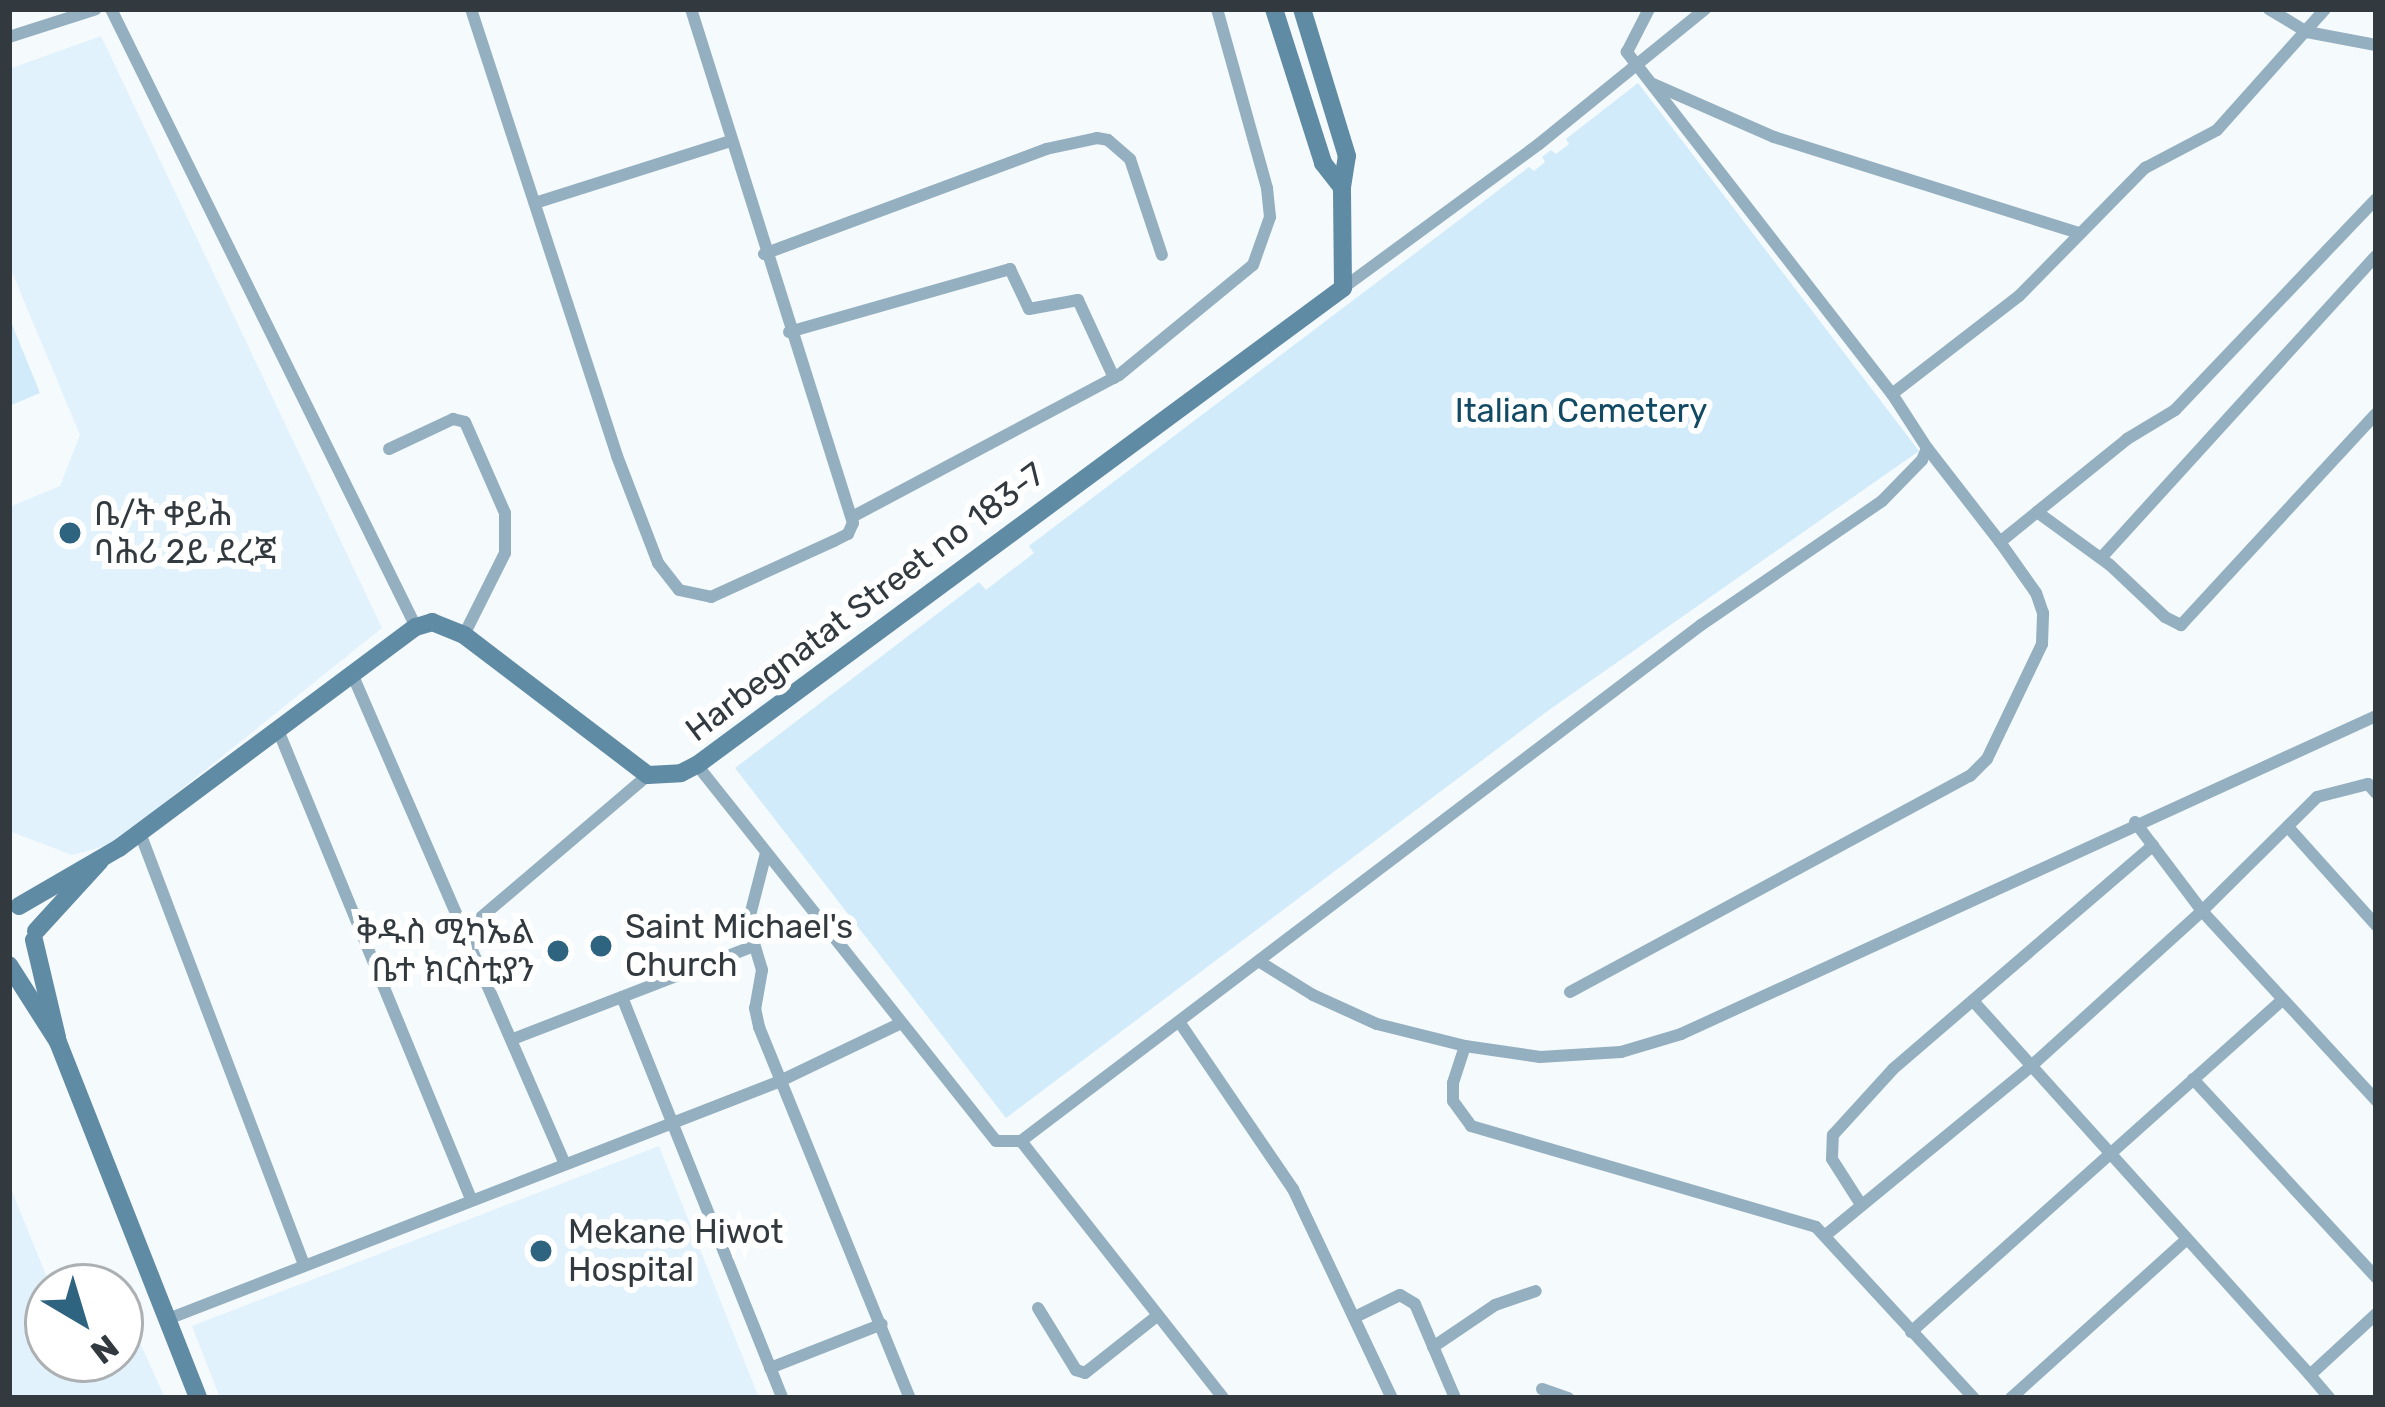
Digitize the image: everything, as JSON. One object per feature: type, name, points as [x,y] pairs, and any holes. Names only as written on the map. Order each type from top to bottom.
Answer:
[{"type":"main road","points":[[1274,9],[1323,163],[1342,187]]},
{"type":"main road","points":[[1302,9],[1347,157],[1342,187],[1343,288]]},
{"type":"main road","name":"Harbegnatat Street no 183-7","points":[[648,775],[697,765],[1343,288]]},
{"type":"main road","points":[[15,906],[100,861],[416,627],[432,622],[464,635],[648,775]]},
{"type":"main road","points":[[58,1042],[9,960],[26,951],[100,861]]},
{"type":"main road","points":[[9,886],[15,906],[34,920],[58,1042],[198,1398]]},
{"type":"main road","points":[[9,1000],[41,1018]]},
{"type":"street","points":[[9,37],[97,9]]},
{"type":"street","points":[[111,9],[416,627]]},
{"type":"street","points":[[471,9],[616,455],[668,581],[679,590],[711,597],[848,534],[852,518],[764,254],[691,9]]},
{"type":"street","points":[[852,518],[1114,378],[1236,284],[1262,245],[1270,217],[1263,161],[1217,9]]},
{"type":"street","points":[[1570,992],[1980,770],[2042,644],[2041,605],[2000,542],[1892,394],[1635,64],[1628,45],[1649,9]]},
{"type":"street","points":[[1343,288],[1510,166],[1705,9]]},
{"type":"street","points":[[2269,9],[2307,32],[2376,45]]},
{"type":"street","points":[[1892,394],[2018,296],[2076,232],[2145,168],[2217,130],[2326,9]]},
{"type":"street","points":[[1653,84],[1810,149],[2076,232]]},
{"type":"street","points":[[764,254],[1046,149],[1097,139],[1108,140],[1130,159],[1162,255]]},
{"type":"street","points":[[536,202],[731,141]]},
{"type":"street","points":[[2000,542],[2127,439],[2175,410],[2376,200]]},
{"type":"street","points":[[2101,557],[2376,256]]},
{"type":"street","points":[[789,332],[1010,268],[1029,309],[1078,300],[1114,378]]},
{"type":"street","points":[[2362,269],[2376,278]]},
{"type":"street","points":[[2037,512],[2101,557],[2164,617],[2181,625],[2376,414]]},
{"type":"street","points":[[389,449],[453,419],[465,422],[505,513],[505,553],[464,635]]},
{"type":"street","points":[[697,765],[996,1142],[1021,1141],[1701,625],[1882,501],[1922,460],[1927,448]]},
{"type":"street","points":[[352,676],[564,1162]]},
{"type":"street","points":[[1260,962],[1312,995],[1377,1024],[1465,1046],[1582,1057],[1660,1041],[2376,716]]},
{"type":"street","points":[[278,730],[471,1199]]},
{"type":"street","points":[[466,930],[648,775]]},
{"type":"street","points":[[1827,1234],[2029,1067],[2202,911],[2317,797],[2374,785]]},
{"type":"street","points":[[2135,822],[2202,911],[2376,1100]]},
{"type":"street","points":[[2288,827],[2376,925]]},
{"type":"street","points":[[140,832],[304,1265]]},
{"type":"street","points":[[1860,1203],[1832,1159],[1833,1135],[1894,1069],[2152,845]]},
{"type":"street","points":[[766,853],[748,922],[751,947],[762,970],[755,1008],[778,1082],[910,1398]]},
{"type":"street","points":[[512,1039],[751,947]]},
{"type":"street","points":[[622,997],[782,1398]]},
{"type":"street","points":[[1911,1332],[2282,1000]]},
{"type":"street","points":[[1974,1002],[2330,1398]]},
{"type":"street","points":[[168,1319],[778,1082],[902,1023]]},
{"type":"street","points":[[1180,1023],[1292,1189],[1392,1398]]},
{"type":"street","points":[[1465,1046],[1453,1083],[1453,1101],[1471,1126],[1599,1160],[1827,1234],[1974,1398]]},
{"type":"street","points":[[2193,1079],[2376,1277]]},
{"type":"street","points":[[1021,1141],[1223,1398]]},
{"type":"street","points":[[2011,1398],[2185,1241]]},
{"type":"street","points":[[1433,1347],[1495,1305],[1536,1292]]},
{"type":"street","points":[[1355,1317],[1400,1295],[1419,1310],[1455,1398]]},
{"type":"street","points":[[1038,1308],[1076,1370],[1085,1373],[1157,1316]]},
{"type":"street","points":[[2310,1375],[2376,1314]]},
{"type":"street","points":[[770,1368],[882,1324]]},
{"type":"street","points":[[1542,1389],[1568,1398]]},
{"type":"shaded area","points":[[101,36],[382,628],[113,844],[72,855],[9,831],[9,507],[60,486],[80,435],[9,265],[9,69]]},
{"type":"shaded area","name":"Mekane Hiwot Hospital","points":[[659,1146],[759,1398],[220,1398],[192,1326]]},
{"type":"shaded area","points":[[9,1184],[41,1263],[24,1263],[24,1383],[144,1383],[144,1352],[165,1398],[9,1398]]},
{"type":"green space","name":"Italian Cemetery","points":[[1638,83],[1919,451],[1549,710],[1006,1118],[735,768],[979,582],[986,590],[1034,553],[1029,546],[1529,167],[1534,171],[1545,162],[1542,157],[1569,144],[1566,139]]},
{"type":"green space","points":[[9,317],[40,393],[9,406]]},
{"type":"place","name":"ቤ/ት ቀይሕ ባሕሪ 2ይ ደረጃ","points":[[70,533]]},
{"type":"place","name":"Saint Michael's Church","points":[[601,946]]},
{"type":"place","name":"ቅዱስ ሚካኤል ቤተ ክርስቲያን","points":[[558,951]]},
{"type":"place","name":"Mekane Hiwot Hospital","points":[[541,1251]]}]
